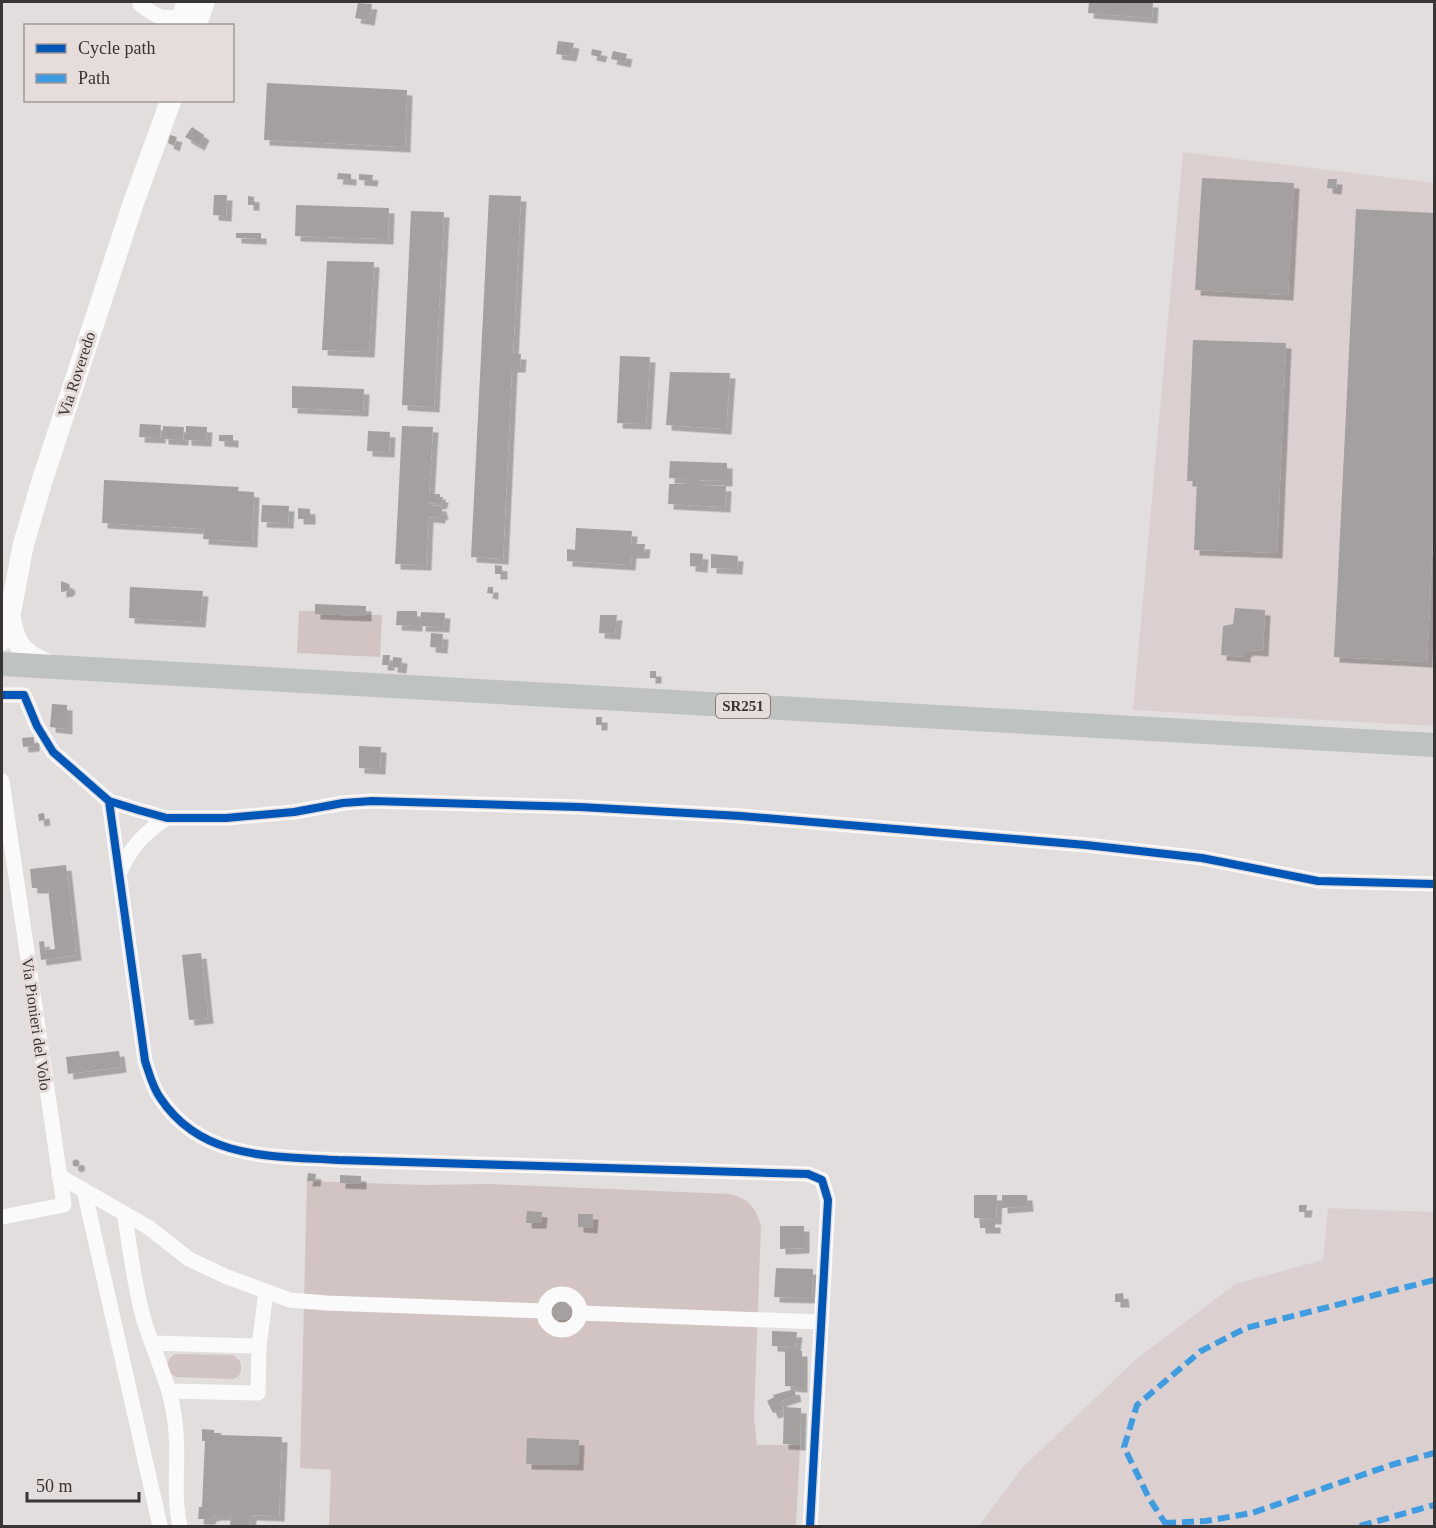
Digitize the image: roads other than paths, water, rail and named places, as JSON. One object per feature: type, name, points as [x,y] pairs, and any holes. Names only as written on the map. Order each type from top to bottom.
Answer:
[{"type":"main road","points":[[188,14],[204,2]]},
{"type":"main road","name":"Via Roveredo","points":[[132,204],[156,102]]},
{"type":"main road","name":"Via Roveredo","points":[[2,640],[10,615],[23,546],[46,470],[132,204],[170,102]]},
{"type":"main road","name":"Via Roveredo","points":[[2,573],[23,546]]},
{"type":"main road","name":"Via Roveredo","points":[[10,615],[13,635],[22,651],[52,666]]},
{"type":"main road","name":"SR251","points":[[2,664],[1434,745]]},
{"type":"street","points":[[139,3],[153,15],[164,19],[188,14]]},
{"type":"street","points":[[139,3],[153,24]]},
{"type":"street","points":[[2,695],[24,695],[37,726],[53,752],[109,801],[167,818],[226,818],[294,812],[343,803],[372,801],[580,807],[741,816],[1086,845],[1202,858],[1318,881],[1434,884]]},
{"type":"street","name":"Via Pionieri del Volo","points":[[2,781],[64,1205],[2,1217]]},
{"type":"street","points":[[109,801],[144,1061],[159,1098],[183,1126],[212,1144],[261,1155],[338,1160],[808,1174],[822,1180],[828,1200],[810,1527]]},
{"type":"street","points":[[120,872],[138,840],[167,818]]},
{"type":"street","points":[[59,1176],[148,1227],[189,1259],[227,1277],[290,1300],[544,1311]]},
{"type":"street","points":[[84,1190],[160,1527]]},
{"type":"street","points":[[124,1213],[142,1316],[169,1391],[175,1421],[176,1510],[180,1527]]},
{"type":"street","points":[[169,1391],[258,1393],[259,1346],[266,1292]]},
{"type":"street","points":[[562,1294],[577,1302],[580,1313],[575,1324],[570,1328],[558,1330],[548,1323],[544,1311],[548,1301],[562,1294]]},
{"type":"street","points":[[580,1313],[820,1322]]},
{"type":"street","points":[[152,1343],[259,1346]]}]
